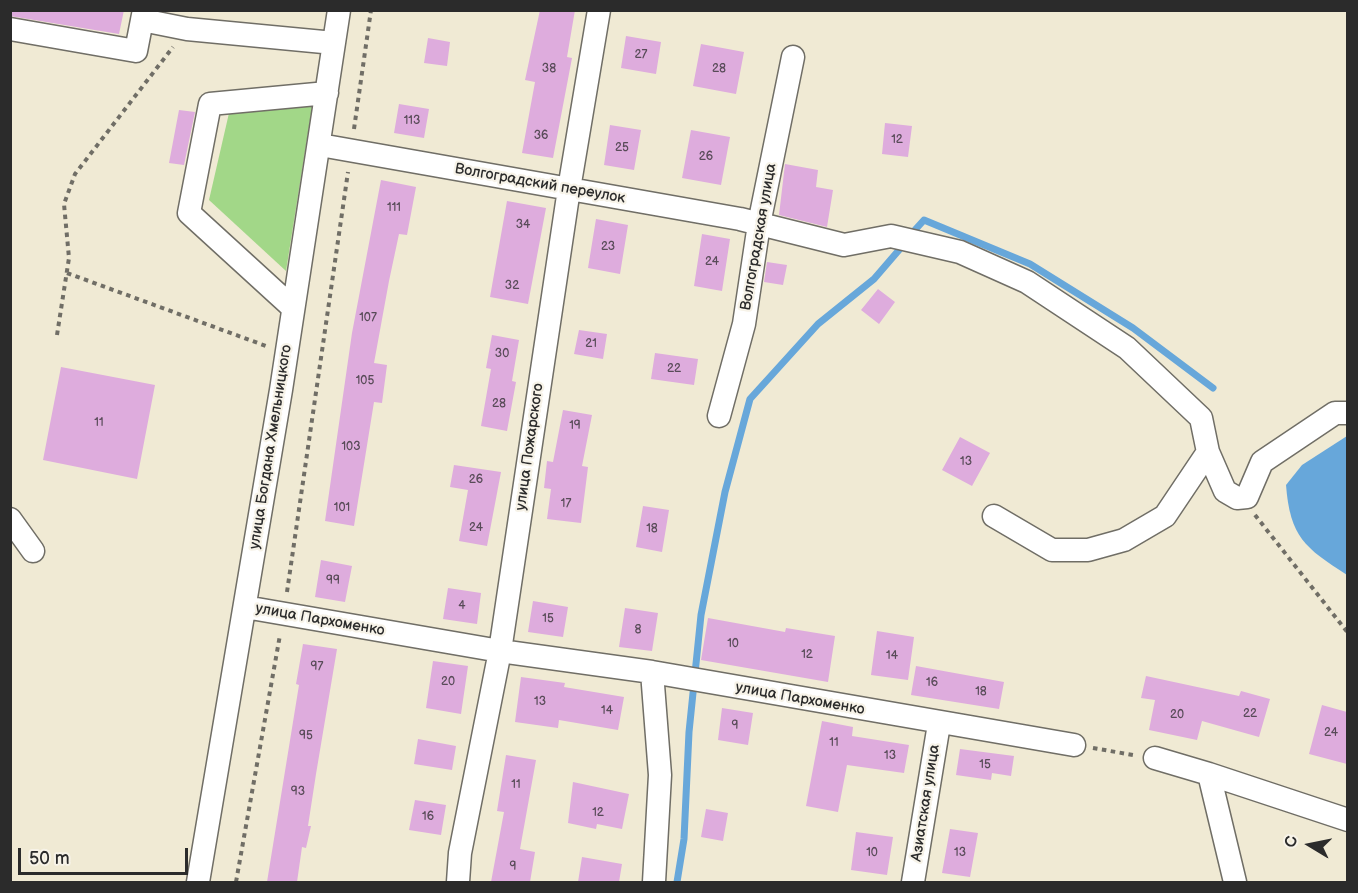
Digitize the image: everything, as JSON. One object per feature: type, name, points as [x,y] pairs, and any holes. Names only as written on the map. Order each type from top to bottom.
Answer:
[{"type":"street","name":"улица Богдана Хмельницкого","points":[[198,882],[320,145],[339,10]]},
{"type":"street","name":"улица Пожарского","points":[[458,882],[460,853],[500,651],[569,189],[599,10]]},
{"type":"street","points":[[10,29],[136,51],[143,15],[334,43]]},
{"type":"street","name":"Волгоградская улица","points":[[719,416],[744,324],[759,224],[793,57]]},
{"type":"street","points":[[293,308],[189,213],[210,104],[327,93]]},
{"type":"street","name":"Волгоградский переулок","points":[[320,145],[759,224],[844,245],[891,236],[960,252],[1027,282],[1135,356],[1201,418],[1208,452],[1225,491],[1237,498],[1247,497]]},
{"type":"street","points":[[1247,497],[1263,462],[1335,413],[1347,413]]},
{"type":"street","points":[[994,516],[1052,550],[1088,550],[1124,540],[1165,516],[1208,452]]},
{"type":"street","points":[[10,519],[33,551]]},
{"type":"street","name":"улица Пархоменко","points":[[245,607],[500,651],[652,672],[939,724],[1074,745]]},
{"type":"street","points":[[652,672],[660,775],[654,882]]},
{"type":"street","name":"Азиатская улица","points":[[913,882],[939,724]]},
{"type":"street","points":[[1155,758],[1347,820]]},
{"type":"street","points":[[1209,774],[1235,882]]},
{"type":"path","points":[[236,882],[284,614],[371,10]]},
{"type":"path","points":[[57,334],[69,258],[64,204],[75,174],[183,22]]},
{"type":"path","points":[[67,273],[286,353]]},
{"type":"path","points":[[1247,497],[1269,535],[1347,633]]},
{"type":"path","points":[[1074,745],[1155,758]]},
{"type":"green space","points":[[313,101],[286,271],[209,200],[229,113]]},
{"type":"water","points":[[1347,436],[1347,575],[1320,557],[1302,539],[1291,517],[1286,485],[1302,465]]},
{"type":"building","points":[[10,10],[124,10],[119,34],[10,16]]},
{"type":"building","points":[[540,10],[575,10],[567,57],[572,58],[553,158],[522,153],[535,82],[525,80]]},
{"type":"building","points":[[626,36],[661,42],[656,74],[621,68]]},
{"type":"building","points":[[428,38],[450,42],[447,66],[424,63]]},
{"type":"building","points":[[701,44],[744,52],[736,94],[693,86]]},
{"type":"building","points":[[399,104],[429,109],[424,138],[394,133]]},
{"type":"building","points":[[179,110],[195,112],[184,165],[169,163]]},
{"type":"building","points":[[885,123],[912,126],[908,157],[882,154]]},
{"type":"building","points":[[610,125],[641,130],[634,170],[604,165]]},
{"type":"building","points":[[691,130],[730,137],[721,185],[682,178]]},
{"type":"building","points":[[785,164],[818,170],[816,187],[833,190],[827,227],[779,215]]},
{"type":"building","points":[[381,180],[416,187],[407,235],[399,234],[374,363],[387,365],[382,403],[374,402],[354,526],[325,521],[352,333]]},
{"type":"building","points":[[507,201],[546,208],[528,304],[490,297]]},
{"type":"building","points":[[596,219],[628,225],[620,274],[588,268]]},
{"type":"building","points":[[702,234],[730,239],[722,291],[694,286]]},
{"type":"building","points":[[767,262],[787,265],[783,285],[764,282]]},
{"type":"building","points":[[878,289],[895,302],[879,324],[861,310]]},
{"type":"building","points":[[579,330],[607,334],[603,359],[574,354]]},
{"type":"building","points":[[492,335],[519,340],[512,381],[516,382],[507,431],[481,426],[491,369],[486,368]]},
{"type":"building","points":[[655,353],[698,359],[694,385],[651,379]]},
{"type":"building","points":[[61,367],[155,385],[137,479],[43,460]]},
{"type":"building","points":[[563,410],[592,415],[582,466],[588,467],[581,523],[547,519],[551,489],[544,488],[547,461],[553,462]]},
{"type":"building","points":[[960,437],[990,453],[972,486],[942,470]]},
{"type":"building","points":[[454,465],[501,472],[487,546],[459,541],[468,490],[450,487]]},
{"type":"building","points":[[643,506],[669,510],[662,552],[636,547]]},
{"type":"building","points":[[321,560],[352,566],[345,602],[315,597]]},
{"type":"building","points":[[448,588],[481,593],[477,624],[443,619]]},
{"type":"building","points":[[533,601],[568,607],[563,637],[528,632]]},
{"type":"building","points":[[625,608],[658,613],[652,651],[619,647]]},
{"type":"building","points":[[708,618],[785,632],[786,628],[835,636],[828,682],[701,660]]},
{"type":"building","points":[[877,631],[914,637],[908,680],[871,675]]},
{"type":"building","points":[[303,644],[337,649],[308,826],[311,826],[306,848],[302,847],[297,882],[267,882],[299,685],[296,684]]},
{"type":"building","points":[[433,661],[468,666],[461,714],[426,708]]},
{"type":"building","points":[[916,666],[1004,682],[999,709],[911,695]]},
{"type":"building","points":[[1146,676],[1239,696],[1241,691],[1270,699],[1259,737],[1202,721],[1197,740],[1149,730],[1155,700],[1141,698]]},
{"type":"building","points":[[521,677],[565,683],[564,687],[624,697],[618,730],[559,720],[558,728],[515,722]]},
{"type":"building","points":[[1322,705],[1347,712],[1347,764],[1309,754]]},
{"type":"building","points":[[722,708],[753,713],[748,745],[718,740]]},
{"type":"building","points":[[822,721],[853,727],[852,736],[909,745],[904,773],[847,765],[838,812],[806,806]]},
{"type":"building","points":[[418,739],[456,746],[452,770],[414,764]]},
{"type":"building","points":[[960,749],[1014,756],[1011,776],[992,773],[991,780],[956,775]]},
{"type":"building","points":[[506,755],[536,760],[520,849],[535,852],[530,882],[491,882],[504,812],[497,811]]},
{"type":"building","points":[[573,782],[629,794],[622,829],[597,824],[596,829],[568,823]]},
{"type":"building","points":[[415,800],[446,805],[441,835],[409,830]]},
{"type":"building","points":[[706,809],[728,813],[723,841],[701,837]]},
{"type":"building","points":[[950,829],[978,833],[970,877],[942,873]]},
{"type":"building","points":[[856,832],[893,837],[887,875],[851,870]]},
{"type":"building","points":[[582,857],[622,864],[619,882],[578,882]]},
{"type":"waterway","points":[[914,231],[924,220],[1030,264],[1133,328],[1213,388]]},
{"type":"waterway","points":[[677,882],[684,839],[689,732],[701,615],[725,492],[750,399],[818,324],[874,279],[899,250]]}]
